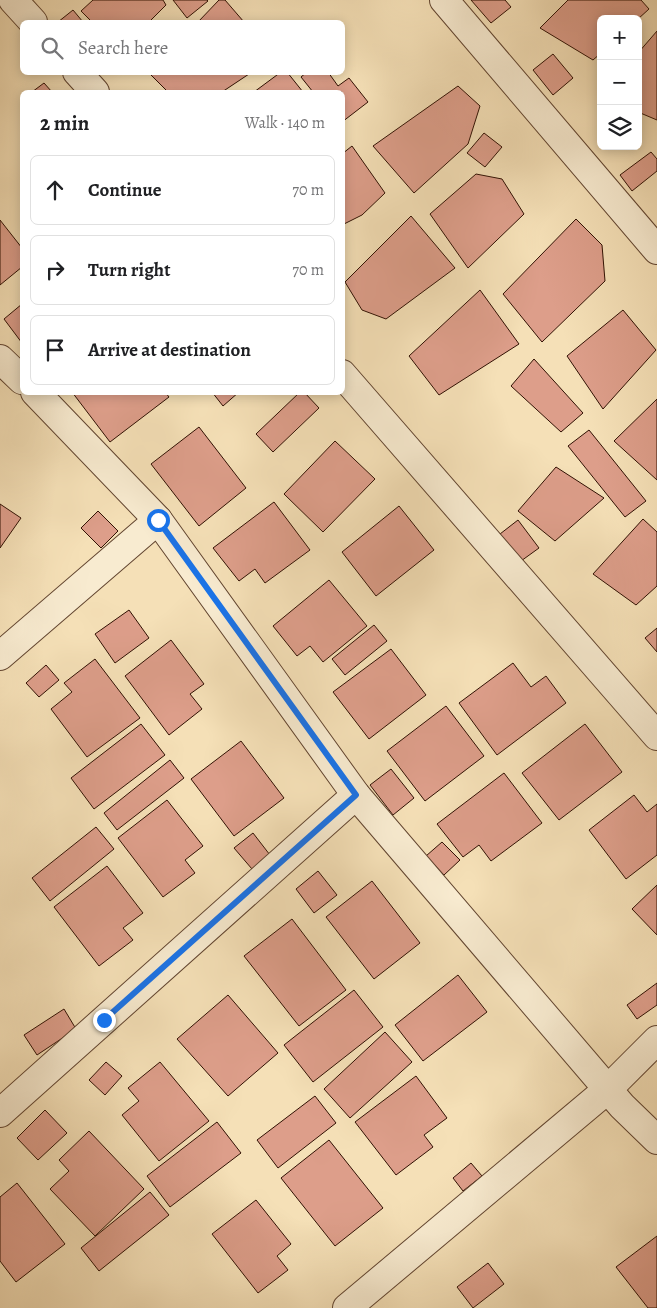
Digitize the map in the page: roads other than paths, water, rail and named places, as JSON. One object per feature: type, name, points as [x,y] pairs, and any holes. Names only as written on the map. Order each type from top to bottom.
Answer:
[{"type":"street","points":[[13,0],[31,20]]},
{"type":"street","points":[[444,0],[657,250]]},
{"type":"street","points":[[80,75],[93,90]]},
{"type":"street","points":[[0,359],[20,378]]},
{"type":"street","points":[[345,377],[657,736]]},
{"type":"street","points":[[39,395],[158,520],[356,795],[622,1106],[657,1140]]},
{"type":"street","points":[[0,656],[158,520]]},
{"type":"street","points":[[0,1113],[356,795]]},
{"type":"street","points":[[347,1308],[608,1089],[657,1040]]}]
